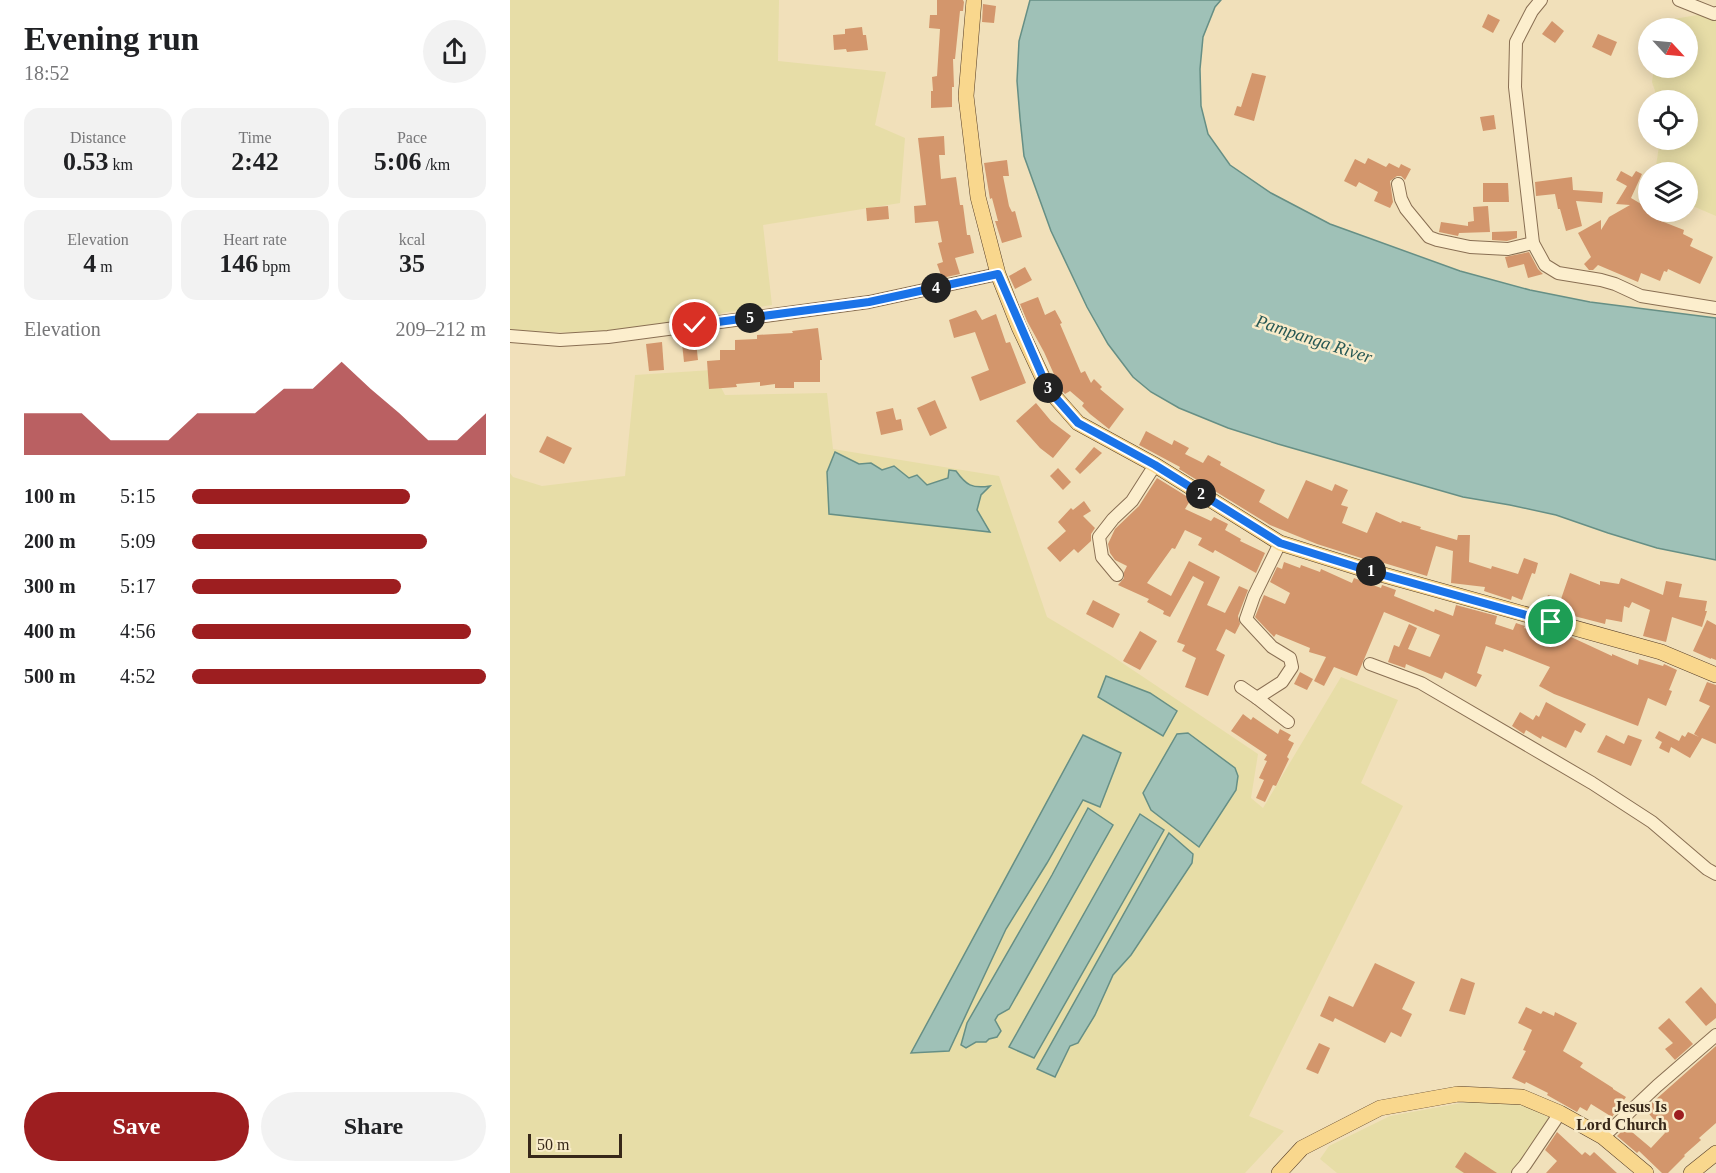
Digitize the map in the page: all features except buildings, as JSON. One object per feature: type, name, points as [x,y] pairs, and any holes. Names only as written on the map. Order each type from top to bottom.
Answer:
[{"type":"main road","points":[[974,0],[966,96],[978,197],[998,274],[1048,389],[1078,423],[1155,465],[1280,543],[1377,573],[1661,652],[1716,675]]},
{"type":"main road","points":[[1279,1173],[1302,1148],[1380,1108],[1458,1094],[1522,1097],[1560,1113],[1603,1137],[1646,1173]]},
{"type":"main road","points":[[1691,1173],[1716,1153]]},
{"type":"street","points":[[1541,0],[1532,11],[1516,42],[1515,87],[1533,243],[1545,265],[1558,273],[1601,280],[1641,296],[1716,308]]},
{"type":"street","points":[[1679,0],[1716,13]]},
{"type":"street","points":[[1398,183],[1401,199],[1406,209],[1429,237],[1470,247],[1508,249],[1533,243]]},
{"type":"street","points":[[510,336],[560,340],[620,335],[869,302],[998,274]]},
{"type":"street","points":[[1117,575],[1102,557],[1099,537],[1113,519],[1132,501],[1155,465]]},
{"type":"street","points":[[1257,698],[1282,682],[1292,667],[1290,658],[1272,646],[1246,619],[1254,596],[1280,543]]},
{"type":"street","points":[[1370,664],[1421,683],[1592,783],[1652,822],[1716,874]]},
{"type":"street","points":[[1241,687],[1288,722]]},
{"type":"street","points":[[1603,1137],[1716,1035]]},
{"type":"street","points":[[1518,1173],[1560,1113]]},
{"type":"shaded area","points":[[510,0],[779,0],[778,61],[886,72],[875,125],[905,138],[900,203],[763,225],[772,305],[722,313],[707,321],[595,334],[510,330]]},
{"type":"shaded area","points":[[1716,12],[1716,216],[1698,208],[1698,162],[1657,162],[1658,150],[1698,150],[1698,90],[1655,90],[1652,82],[1653,78],[1698,78],[1698,18],[1679,18]]},
{"type":"shaded area","points":[[712,370],[725,395],[827,393],[833,449],[999,476],[1047,617],[1112,656],[1258,754],[1251,798],[1263,808],[1341,677],[1398,700],[1361,783],[1403,806],[1249,1116],[1284,1131],[1245,1173],[510,1173],[510,473],[513,477],[542,486],[625,476],[635,375]]},
{"type":"shaded area","points":[[1489,1098],[1523,1104],[1550,1118],[1512,1173],[1337,1173],[1320,1159],[1329,1146],[1390,1116]]},
{"type":"water","name":"Pampanga River","points":[[1030,0],[1221,0],[1215,7],[1203,37],[1200,69],[1201,106],[1208,134],[1230,165],[1271,193],[1330,224],[1460,271],[1530,290],[1590,302],[1716,318],[1716,560],[1657,548],[1556,515],[1463,497],[1278,444],[1228,428],[1179,408],[1151,392],[1133,377],[1108,344],[1087,307],[1051,231],[1024,156],[1017,81],[1019,41]]},
{"type":"water","points":[[835,452],[859,464],[871,463],[882,470],[894,466],[909,478],[917,475],[927,485],[948,478],[949,470],[956,471],[970,485],[990,486],[981,495],[977,510],[990,532],[829,514],[827,472]]},
{"type":"water","points":[[1106,676],[1150,693],[1177,711],[1163,736],[1098,697]]},
{"type":"water","points":[[1188,733],[1235,768],[1238,776],[1236,790],[1199,847],[1151,810],[1143,793],[1177,734]]},
{"type":"water","points":[[1083,735],[1121,753],[1100,807],[1083,800],[1006,929],[949,1051],[911,1053]]},
{"type":"water","points":[[1088,808],[1113,825],[1009,1009],[998,1015],[995,1020],[1001,1031],[997,1037],[986,1042],[976,1042],[966,1048],[961,1045],[967,1023]]},
{"type":"water","points":[[1140,814],[1164,830],[1034,1058],[1009,1047]]},
{"type":"water","points":[[1169,833],[1193,854],[1192,863],[1131,955],[1113,975],[1095,1015],[1078,1043],[1070,1046],[1055,1077],[1037,1069]]},
{"type":"place","name":"Jesus Is Lord Church","points":[[1679,1115]]},
{"type":"route","points":[[695,325],[869,302],[998,274],[1019,327],[1048,389],[1078,423],[1155,465],[1280,543],[1366,570],[1551,622]]}]
